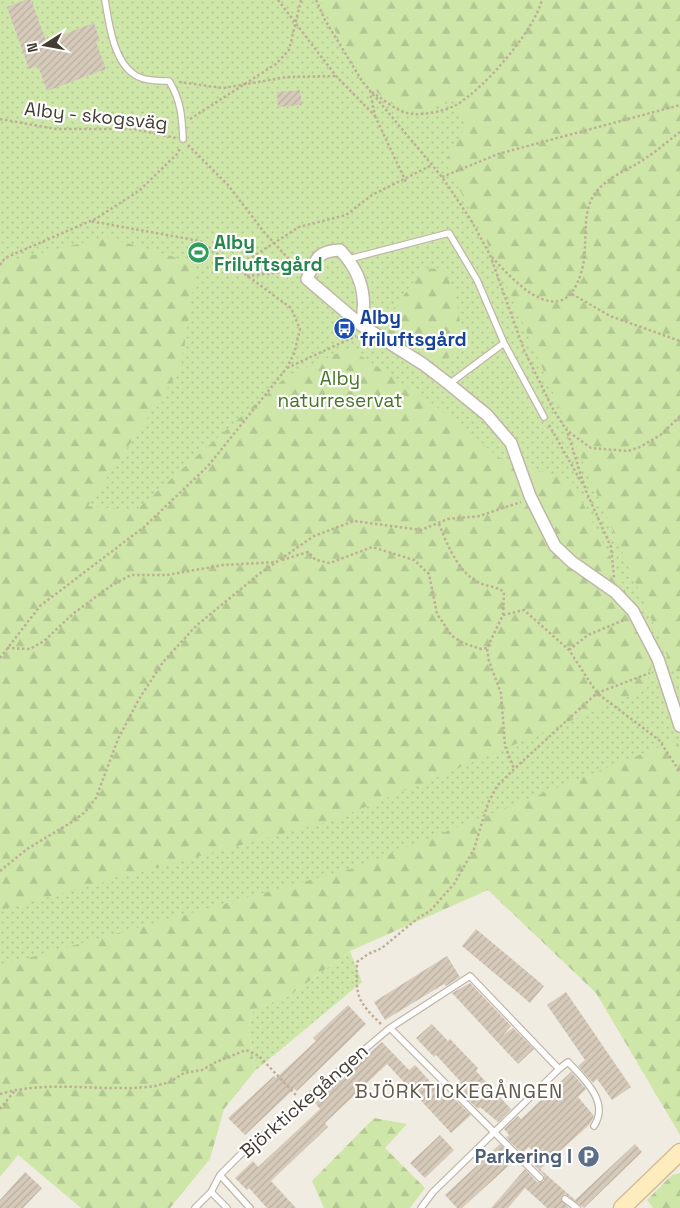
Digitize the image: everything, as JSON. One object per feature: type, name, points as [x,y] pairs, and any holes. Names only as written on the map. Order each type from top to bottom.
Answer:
[{"type":"street","points":[[365,328],[366,306],[364,291],[349,259],[340,250],[328,250],[317,257],[303,275],[365,328],[423,364],[450,384],[487,415],[511,443],[530,496],[555,546],[572,562],[615,592],[636,616],[661,668],[680,726]]},
{"type":"street","points":[[622,1208],[680,1152]]},
{"type":"lane","points":[[105,0],[113,38],[124,63],[134,75],[143,78],[169,80],[178,95],[183,139]]},
{"type":"lane","points":[[349,259],[449,234],[477,280],[504,343],[544,417]]},
{"type":"lane","points":[[450,384],[504,343]]},
{"type":"lane","name":"Björktickegången","points":[[196,1208],[211,1192],[220,1175],[301,1101],[390,1028],[470,976],[559,1069]]},
{"type":"lane","points":[[390,1028],[540,1178]]},
{"type":"lane","points":[[422,1208],[432,1192],[495,1134],[568,1062],[599,1101],[600,1118],[594,1126]]},
{"type":"lane","points":[[220,1175],[250,1208]]},
{"type":"lane","points":[[211,1192],[227,1208]]},
{"type":"lane","points":[[565,1199],[577,1208]]},
{"type":"path","points":[[278,0],[336,76],[375,116]]},
{"type":"path","points":[[182,124],[276,64],[289,50],[301,0]]},
{"type":"path","points":[[316,0],[325,20],[369,90],[442,176],[471,220],[490,255],[524,350],[553,409],[567,431],[586,491]]},
{"type":"path","points":[[369,90],[395,108],[410,114],[443,110],[457,105],[496,73],[536,15],[542,0]]},
{"type":"path","points":[[169,80],[223,88],[287,77],[336,76]]},
{"type":"path","points":[[369,90],[375,116],[407,184]]},
{"type":"path","points":[[442,176],[498,154],[680,106]]},
{"type":"path","name":"Alby - skogsväg","points":[[0,119],[56,129],[134,129],[183,139],[228,185],[303,275]]},
{"type":"path","points":[[490,255],[514,281],[545,301],[559,302],[572,294],[582,272],[587,220],[592,199],[601,185],[642,161],[680,132]]},
{"type":"path","points":[[0,265],[5,258],[90,221],[140,190],[178,153]]},
{"type":"path","points":[[235,268],[299,227],[346,215],[372,195],[432,165]]},
{"type":"path","points":[[0,658],[40,606],[144,527],[208,466],[286,369],[294,354],[300,328],[291,308],[200,241],[90,221]]},
{"type":"path","points":[[246,276],[303,275]]},
{"type":"path","points":[[572,294],[610,316],[680,341]]},
{"type":"path","points":[[286,369],[365,328]]},
{"type":"path","points":[[567,431],[591,448],[628,451],[640,448],[662,434],[680,416]]},
{"type":"path","points":[[544,417],[586,491],[611,547],[615,592]]},
{"type":"path","points":[[0,871],[27,849],[85,812],[96,798],[118,739],[139,699],[163,662],[196,626],[314,536],[354,521],[421,530],[448,519],[479,516],[513,507],[530,496]]},
{"type":"path","points":[[439,524],[448,546],[466,573],[478,582],[499,588],[504,592],[503,615],[487,648],[489,661],[501,694],[505,746],[514,769]]},
{"type":"path","points":[[7,648],[30,649],[44,641],[74,613],[112,585],[131,575],[167,574],[223,565],[278,562],[308,552],[316,560],[330,564],[372,547],[414,560],[429,574],[437,614],[452,636],[463,643],[481,649],[487,648]]},
{"type":"path","points":[[503,615],[524,610],[569,650],[597,693],[659,740],[680,772]]},
{"type":"path","points":[[569,650],[588,635],[636,616]]},
{"type":"path","points":[[390,1028],[382,1024],[363,1006],[359,998],[356,985],[357,962],[368,954],[382,948],[418,918],[430,911],[454,884],[474,849],[488,803],[497,786],[514,769],[597,693],[661,668]]},
{"type":"path","points":[[0,1094],[16,1089],[155,1086],[170,1082],[184,1073],[202,1070],[246,1050],[259,1056],[301,1101]]},
{"type":"path","points":[[0,1109],[16,1089]]},
{"type":"green space","name":"Alby naturreservat","points":[[0,0],[680,0],[680,779],[670,777],[0,1138]]},
{"type":"green space","points":[[321,0],[680,0],[680,674],[676,676],[492,252],[445,162],[467,124],[453,101],[437,107],[408,110],[394,105],[380,95],[355,65]]},
{"type":"green space","points":[[107,237],[197,264],[181,368],[88,506],[135,511],[286,377],[349,348],[433,404],[498,457],[572,482],[619,574],[652,665],[647,689],[334,820],[0,910],[0,263]]},
{"type":"green space","points":[[443,268],[455,294],[463,338],[455,352],[446,358],[436,360],[415,353],[379,327],[424,269]]},
{"type":"green space","points":[[677,740],[680,749],[680,1135],[596,993],[488,890],[350,951],[289,996],[254,1009],[248,1026],[255,1071],[224,1109],[210,1159],[170,1208],[81,1208],[18,1155],[0,1177],[0,964],[17,961],[354,868]]},
{"type":"green space","points":[[350,951],[362,982],[255,1071],[248,1026],[254,1009],[289,996]]},
{"type":"green space","points":[[374,1118],[407,1124],[385,1148],[425,1188],[410,1208],[324,1208],[312,1181]]},
{"type":"green space","points":[[680,1173],[680,1208],[653,1208],[647,1200],[672,1175]]},
{"type":"building","points":[[25,0],[31,0],[46,41],[94,23],[100,41],[96,42],[106,69],[47,91],[38,66],[29,69],[7,7]]},
{"type":"building","points":[[300,90],[302,105],[278,107],[277,92]]},
{"type":"building","points":[[476,929],[544,986],[530,1003],[462,946]]},
{"type":"building","points":[[447,956],[460,977],[446,986],[444,984],[385,1020],[374,1002]]},
{"type":"building","points":[[470,983],[511,1026],[503,1035],[513,1028],[534,1049],[518,1064],[452,993]]},
{"type":"building","points":[[566,992],[631,1087],[612,1100],[597,1079],[593,1083],[578,1066],[585,1060],[547,1005]]},
{"type":"building","points":[[348,1005],[366,1024],[297,1091],[294,1089],[245,1135],[228,1118],[274,1076],[276,1078],[316,1041],[313,1038]]},
{"type":"building","points":[[432,1024],[448,1041],[450,1039],[478,1068],[476,1071],[511,1109],[498,1122],[480,1107],[478,1109],[458,1090],[461,1086],[458,1083],[460,1081],[436,1055],[434,1057],[416,1038]]},
{"type":"building","points":[[382,1042],[409,1070],[415,1065],[447,1100],[451,1096],[471,1115],[451,1133],[387,1064],[325,1123],[328,1127],[271,1181],[296,1208],[267,1208],[249,1188],[247,1190],[235,1178],[253,1161],[258,1167],[320,1109],[315,1103]]},
{"type":"building","points":[[571,1072],[586,1089],[578,1097],[594,1116],[590,1124],[540,1169],[575,1200],[635,1144],[642,1152],[584,1208],[565,1194],[561,1200],[569,1208],[547,1208],[525,1188],[508,1208],[491,1208],[525,1169],[537,1182],[544,1181],[544,1175],[531,1162],[537,1155],[529,1147],[522,1153],[506,1138],[509,1135],[504,1129],[518,1116],[521,1119]]},
{"type":"building","points":[[440,1135],[454,1150],[425,1178],[410,1163]]},
{"type":"building","points":[[500,1144],[515,1160],[462,1208],[457,1208],[445,1195]]},
{"type":"building","points":[[25,1172],[42,1188],[23,1208],[0,1208],[0,1200]]},
{"type":"place","name":"Alby Friluftsgård","points":[[198,253]]},
{"type":"place","name":"Alby friluftsgård","points":[[344,328]]},
{"type":"place","name":"Parkering I","points":[[588,1156]]},
{"type":"district","name":"BJÖRKTICKEGÅNGEN","points":[[459,1091]]}]
